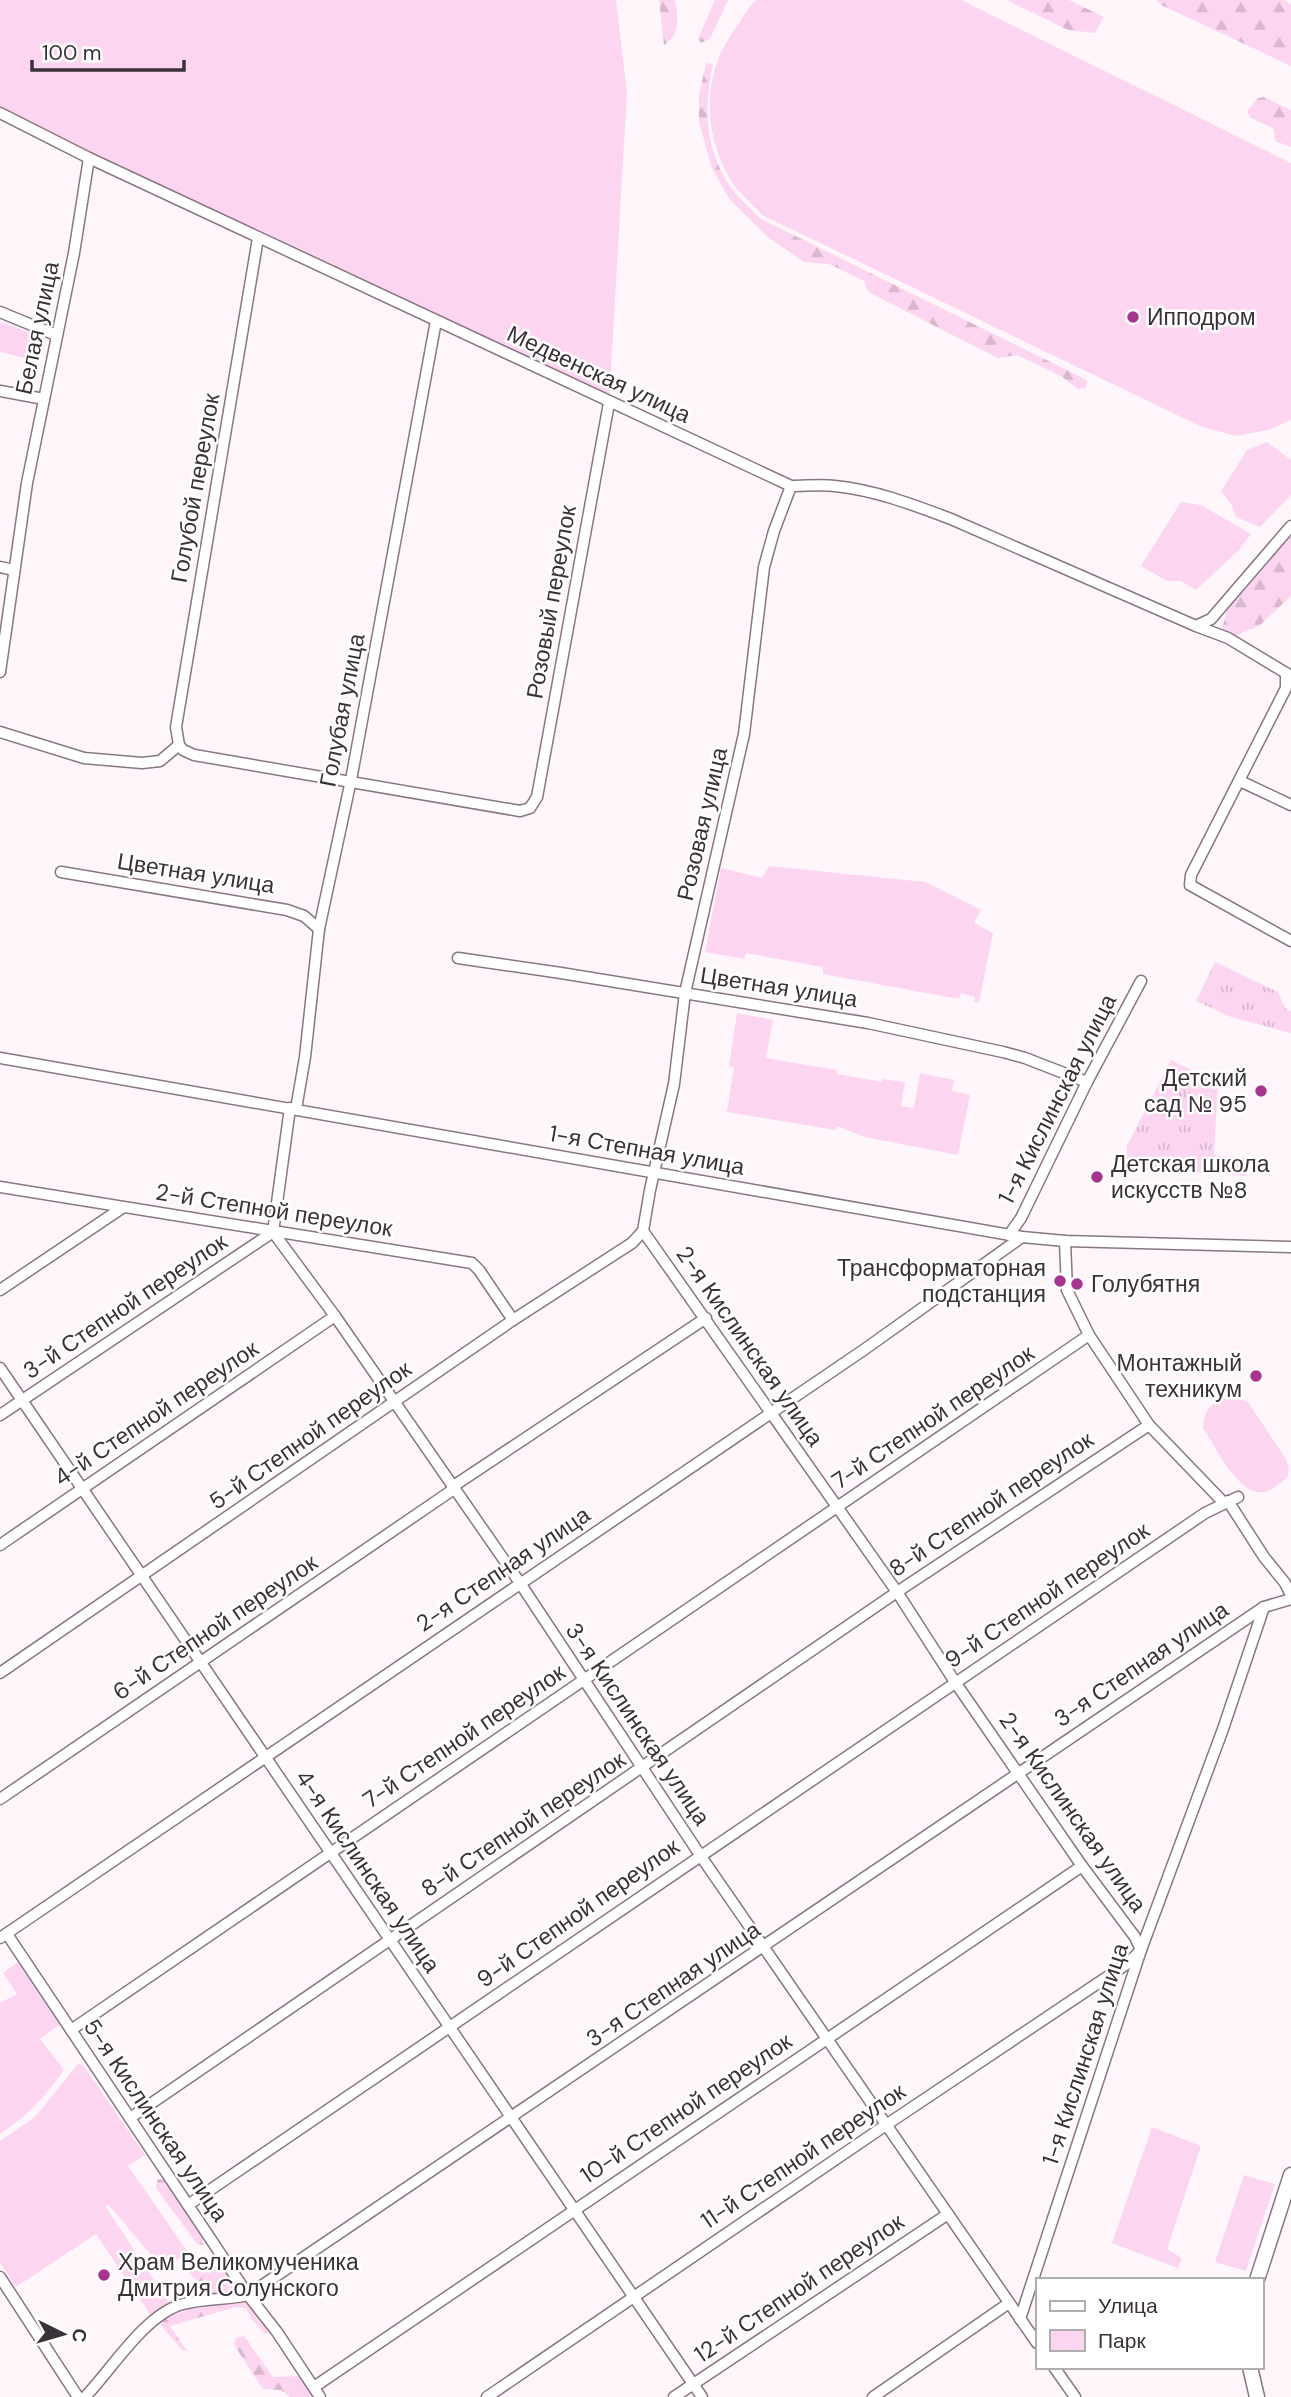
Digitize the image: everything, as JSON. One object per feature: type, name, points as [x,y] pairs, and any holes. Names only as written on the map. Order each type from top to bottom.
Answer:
[{"type":"main road","points":[[1258,2278],[1291,2175]]},
{"type":"main road","points":[[1250,2369],[1257,2397]]},
{"type":"street","name":"Медвенская улица","points":[[0,113],[258,238],[791,486],[833,485],[915,505],[1228,638],[1288,674]]},
{"type":"street","name":"Белая улица","points":[[0,672],[27,483],[74,253],[89,158]]},
{"type":"street","name":"Голубой переулок","points":[[179,745],[176,727],[258,238]]},
{"type":"street","points":[[0,312],[56,335]]},
{"type":"street","name":"Голубая улица","points":[[293,1108],[305,1057],[319,929],[351,780],[436,321]]},
{"type":"street","points":[[0,391],[44,398]]},
{"type":"street","name":"Розовый переулок","points":[[351,780],[520,811],[530,808],[537,797],[609,402]]},
{"type":"street","name":"Розовая улица","points":[[654,1172],[672,1094],[685,993],[744,734],[764,567],[791,486]]},
{"type":"street","points":[[1196,626],[1211,619],[1291,526]]},
{"type":"street","points":[[0,567],[14,570]]},
{"type":"street","points":[[1288,674],[1286,688],[1191,874],[1189,885],[1291,941]]},
{"type":"street","points":[[0,732],[84,758],[142,763],[160,761],[179,745],[194,755],[351,780]]},
{"type":"street","points":[[1240,781],[1291,805]]},
{"type":"street","name":"Цветная улица","points":[[61,873],[287,909],[304,915],[319,929]]},
{"type":"street","name":"Цветная улица","points":[[458,958],[868,1023],[1025,1058],[1087,1083]]},
{"type":"street","name":"1-я Кислинская улица","points":[[1009,1235],[1021,1218],[1087,1083],[1141,981]]},
{"type":"street","name":"1-я Степная улица","points":[[0,1058],[1022,1237],[1065,1241],[1291,1247]]},
{"type":"street","points":[[273,1232],[293,1108]]},
{"type":"street","points":[[643,1231],[654,1172]]},
{"type":"street","name":"2-й Степной переулок","points":[[0,1186],[472,1263],[513,1320]]},
{"type":"street","points":[[0,1290],[122,1208]]},
{"type":"street","name":"2-я Кислинская улица","points":[[643,1231],[897,1592],[955,1682],[1142,1950]]},
{"type":"street","name":"5-й Степной переулок","points":[[0,1673],[513,1320],[632,1243],[643,1231]]},
{"type":"street","name":"3-я Кислинская улица","points":[[273,1232],[335,1316],[520,1583],[700,1855],[1036,2342]]},
{"type":"street","name":"3-й Степной переулок","points":[[0,1415],[273,1232]]},
{"type":"street","name":"2-я Степная улица","points":[[3,1936],[959,1284],[1022,1237]]},
{"type":"street","points":[[1065,1241],[1067,1290],[1089,1335],[1149,1425],[1230,1500],[1264,1557],[1285,1583],[1291,1597]]},
{"type":"street","name":"4-й Степной переулок","points":[[0,1545],[335,1316]]},
{"type":"street","name":"6-й Степной переулок","points":[[0,1799],[706,1318]]},
{"type":"street","name":"7-й Степной переулок","points":[[71,2030],[1089,1335]]},
{"type":"street","name":"4-я Кислинская улица","points":[[0,1368],[702,2397]]},
{"type":"street","name":"8-й Степной переулок","points":[[130,2118],[897,1592],[1149,1425]]},
{"type":"street","name":"9-й Степной переулок","points":[[188,2205],[955,1682],[1205,1513],[1230,1500]]},
{"type":"street","name":"3-я Степная улица","points":[[85,2397],[147,2326],[163,2312],[180,2304],[248,2294],[513,2118],[1264,1607],[1291,1597]]},
{"type":"street","name":"1-я Кислинская улица","points":[[1020,2319],[1142,1950],[1223,1729],[1264,1607]]},
{"type":"street","name":"10-й Степной переулок","points":[[317,2392],[575,2209],[1082,1866]]},
{"type":"street","name":"5-я Кислинская улица","points":[[3,1936],[71,2030],[317,2392]]},
{"type":"street","name":"11-й Степной переулок","points":[[487,2397],[1128,1963],[1142,1950]]},
{"type":"street","name":"12-й Степной переулок","points":[[674,2397],[948,2214]]},
{"type":"street","points":[[0,2277],[78,2397]]},
{"type":"street","points":[[873,2397],[1009,2303]]},
{"type":"street","points":[[1055,2369],[1073,2396]]},
{"type":"green space","points":[[0,0],[616,0],[627,92],[609,403],[0,114]]},
{"type":"green space","points":[[659,0],[675,0],[677,13],[676,31],[664,45]]},
{"type":"green space","points":[[715,0],[728,0],[710,39],[701,43],[698,39]]},
{"type":"green space","name":"Ипподром","points":[[757,0],[961,0],[1291,163],[1291,420],[1268,430],[1236,436],[1202,427],[762,215],[730,179],[716,147],[710,112],[710,95],[718,61],[734,30]]},
{"type":"green space","points":[[1007,0],[1069,0],[1104,17],[1095,33],[1068,30]]},
{"type":"green space","points":[[1157,0],[1284,0],[1291,4],[1291,66],[1161,5]]},
{"type":"green space","points":[[706,63],[713,64],[707,110],[714,153],[730,187],[761,219],[1087,380],[1086,388],[1078,389],[1061,376],[1017,355],[998,358],[868,292],[864,281],[829,264],[804,262],[769,238],[730,200],[712,168],[699,122],[699,95]]},
{"type":"green space","points":[[1264,97],[1291,110],[1291,147],[1275,141],[1274,129],[1251,118],[1247,111],[1258,98]]},
{"type":"green space","points":[[0,322],[42,337],[37,361],[0,352]]},
{"type":"green space","points":[[1267,442],[1291,460],[1291,495],[1260,527],[1236,517],[1231,504],[1221,491],[1247,450]]},
{"type":"green space","points":[[1181,502],[1201,505],[1251,534],[1240,549],[1196,590],[1181,581],[1167,581],[1141,566]]},
{"type":"green space","points":[[1291,528],[1291,596],[1259,626],[1219,642],[1229,602]]},
{"type":"green space","points":[[769,866],[925,882],[981,910],[974,923],[993,933],[979,1002],[974,1002],[975,997],[961,993],[959,999],[823,974],[823,967],[746,953],[744,959],[705,952],[721,868],[762,878]]},
{"type":"green space","points":[[1215,962],[1278,992],[1285,1008],[1291,1011],[1291,1033],[1231,1017],[1196,1001]]},
{"type":"green space","points":[[737,1013],[773,1020],[766,1058],[837,1070],[837,1074],[882,1082],[882,1079],[905,1082],[901,1106],[914,1108],[920,1073],[954,1080],[952,1091],[970,1095],[958,1155],[865,1137],[837,1126],[835,1130],[727,1112],[734,1067],[729,1066]]},
{"type":"green space","points":[[1171,1060],[1218,1083],[1214,1155],[1248,1158],[1247,1176],[1126,1168],[1127,1146]]},
{"type":"green space","points":[[1229,1396],[1248,1402],[1286,1459],[1289,1469],[1287,1478],[1270,1490],[1255,1491],[1237,1479],[1203,1428],[1210,1407]]},
{"type":"green space","points":[[18,1962],[60,2024],[40,2039],[64,2070],[35,2105],[0,2134],[0,2003],[17,1994],[3,1973]]},
{"type":"green space","points":[[78,2064],[83,2065],[145,2155],[128,2166],[187,2251],[167,2269],[156,2261],[109,2205],[105,2206],[169,2303],[152,2317],[96,2234],[16,2287],[0,2263],[0,2141],[35,2117]]},
{"type":"green space","points":[[1152,2127],[1201,2146],[1167,2249],[1182,2258],[1178,2268],[1112,2243]]},
{"type":"green space","points":[[1244,2175],[1275,2184],[1246,2271],[1215,2262]]},
{"type":"green space","points":[[157,2179],[165,2180],[203,2238],[203,2245],[197,2244],[156,2188]]},
{"type":"green space","points":[[192,2262],[219,2262],[237,2288],[234,2294],[200,2296],[196,2280],[187,2271]]},
{"type":"green space","points":[[246,2301],[253,2306],[270,2331],[265,2334],[252,2320],[246,2308],[236,2307],[170,2326],[187,2351],[182,2350],[161,2325],[165,2318],[191,2309]]},
{"type":"green space","points":[[244,2336],[273,2377],[300,2376],[314,2397],[290,2397],[281,2390],[263,2389],[234,2345],[236,2338]]},
{"type":"place","name":"Ипподром","points":[[1133,317]]},
{"type":"place","name":"Детский сад № 95","points":[[1261,1091]]},
{"type":"place","name":"Детская школа искусств №8","points":[[1097,1177]]},
{"type":"place","name":"Трансформаторная подстанция","points":[[1060,1281]]},
{"type":"place","name":"Голубятня","points":[[1077,1284]]},
{"type":"place","name":"Монтажный техникум","points":[[1256,1376]]},
{"type":"place","name":"Храм Великомученика Дмитрия Солунского","points":[[104,2275]]}]
